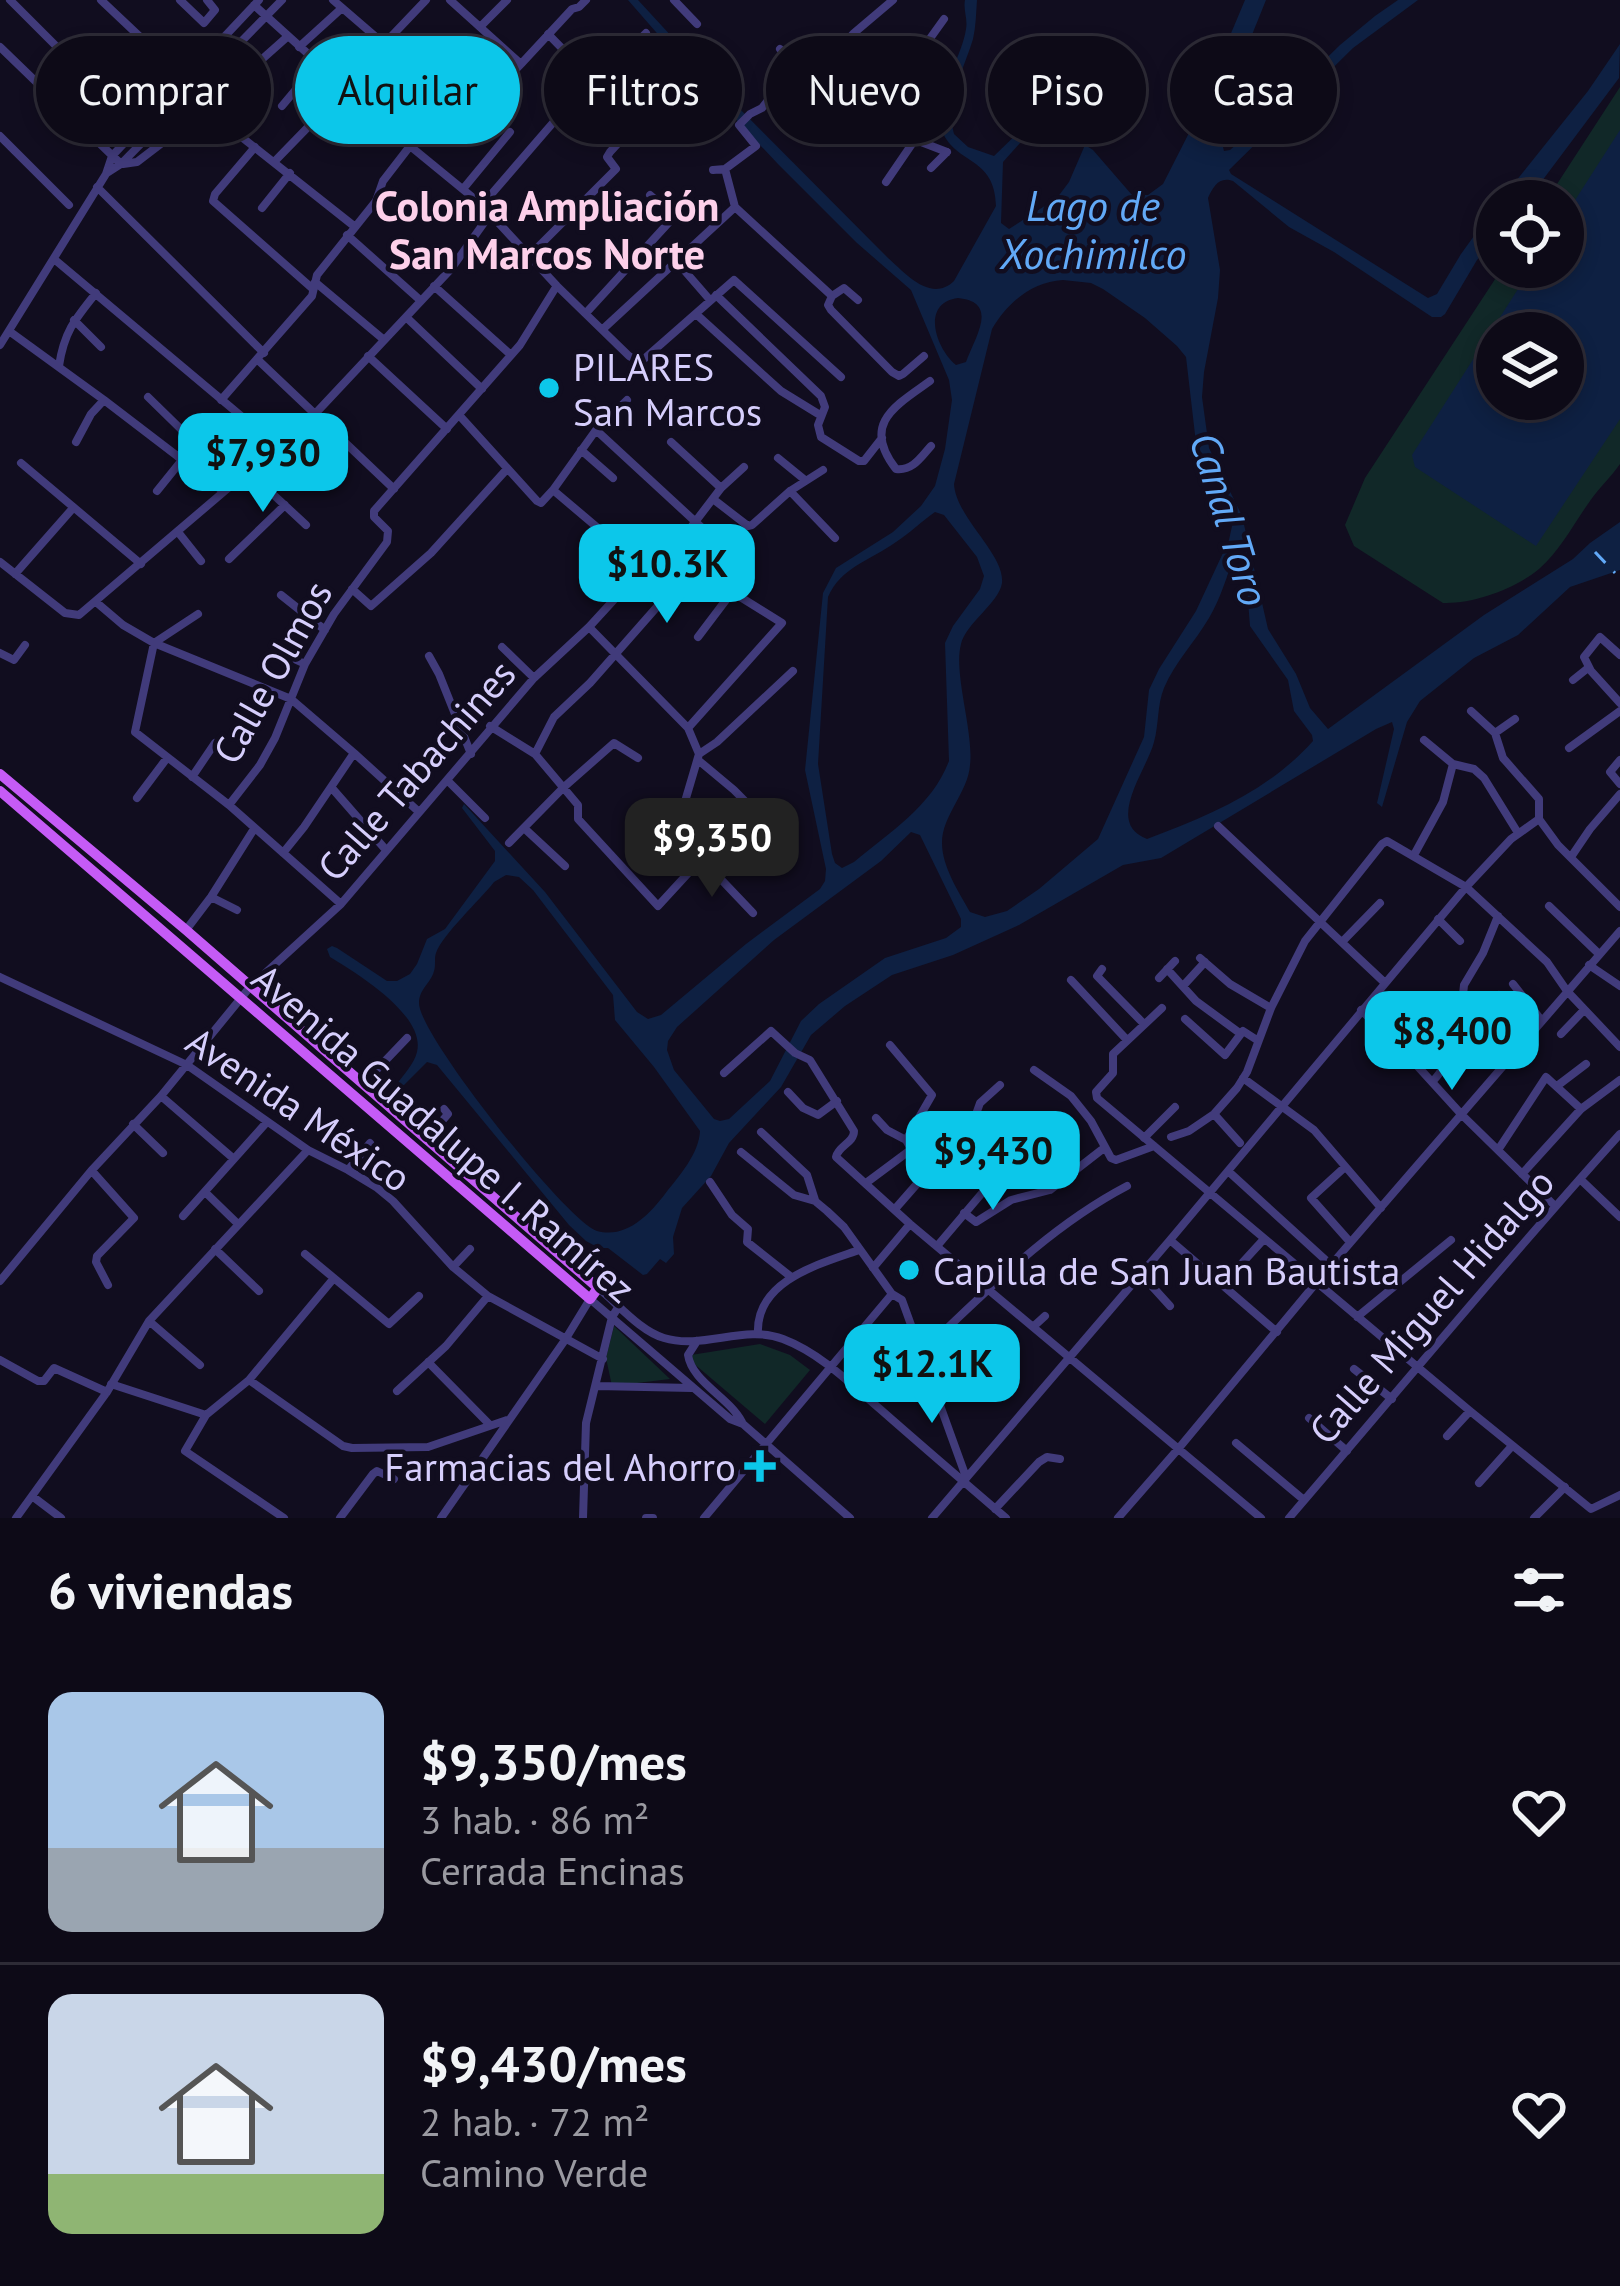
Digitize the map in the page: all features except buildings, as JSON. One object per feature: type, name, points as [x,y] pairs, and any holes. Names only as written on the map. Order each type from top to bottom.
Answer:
[{"type":"main road","name":"Avenida Guadalupe I. Ramírez","points":[[0,773],[426,1140],[594,1294]]},
{"type":"main road","name":"Avenida Guadalupe I. Ramírez","points":[[0,791],[594,1294]]},
{"type":"street","points":[[10,0],[46,36]]},
{"type":"street","points":[[101,0],[139,36]]},
{"type":"street","points":[[179,0],[204,23],[215,10],[207,0]]},
{"type":"street","points":[[247,36],[282,0]]},
{"type":"street","points":[[333,0],[376,36]]},
{"type":"street","points":[[392,36],[426,0]]},
{"type":"street","points":[[450,0],[521,64],[586,0]]},
{"type":"street","points":[[480,27],[507,0]]},
{"type":"street","points":[[674,0],[698,24]]},
{"type":"street","points":[[851,36],[892,0]]},
{"type":"street","points":[[225,36],[256,3],[295,44]]},
{"type":"street","points":[[311,36],[342,8]]},
{"type":"street","points":[[932,36],[944,19]]},
{"type":"street","points":[[643,36],[646,33]]},
{"type":"street","points":[[271,51],[287,37]]},
{"type":"street","points":[[0,47],[122,164],[136,162],[160,144]]},
{"type":"street","points":[[282,106],[295,90]]},
{"type":"street","points":[[713,170],[725,170],[756,146],[739,125],[766,103]]},
{"type":"street","points":[[482,205],[544,133]]},
{"type":"street","points":[[0,136],[69,205]]},
{"type":"street","points":[[275,161],[295,140]]},
{"type":"street","points":[[0,345],[123,144]]},
{"type":"street","points":[[106,174],[141,144]]},
{"type":"street","points":[[250,144],[354,226]]},
{"type":"street","points":[[463,188],[499,144]]},
{"type":"street","points":[[530,255],[616,169],[608,157],[617,144]]},
{"type":"street","points":[[886,182],[912,144]]},
{"type":"street","points":[[925,144],[948,150],[931,168]]},
{"type":"street","points":[[221,400],[315,286],[317,275],[376,201],[383,181],[410,146],[491,213],[557,286],[638,361],[734,280],[841,376]]},
{"type":"street","points":[[254,147],[213,201],[383,339]]},
{"type":"street","points":[[725,170],[735,207],[832,296]]},
{"type":"street","points":[[262,208],[290,173]]},
{"type":"street","points":[[98,187],[314,415],[394,489],[511,355],[557,286]]},
{"type":"street","points":[[586,313],[672,219],[650,195]]},
{"type":"street","points":[[604,329],[735,207]]},
{"type":"street","points":[[0,562],[73,616],[79,615],[314,415],[451,269],[491,213]]},
{"type":"street","points":[[347,236],[420,300]]},
{"type":"street","points":[[55,259],[278,447]]},
{"type":"street","points":[[677,262],[821,397],[825,407],[820,415],[821,437],[859,461],[882,438]]},
{"type":"street","points":[[434,286],[511,355]]},
{"type":"street","points":[[858,299],[844,288],[828,305],[892,372],[899,376],[924,356]]},
{"type":"street","points":[[59,366],[62,341],[96,293]]},
{"type":"street","points":[[696,314],[781,391],[820,415]]},
{"type":"street","points":[[406,317],[482,388]]},
{"type":"street","points":[[74,320],[101,347]]},
{"type":"street","points":[[9,331],[223,491]]},
{"type":"street","points":[[368,356],[447,429]]},
{"type":"street","points":[[930,381],[890,410],[881,426],[896,470],[915,464],[931,446]]},
{"type":"street","points":[[148,397],[192,440],[157,491]]},
{"type":"street","points":[[76,442],[104,400]]},
{"type":"street","points":[[459,415],[541,503],[596,430],[627,400]]},
{"type":"street","points":[[596,430],[725,549],[733,544],[746,554]]},
{"type":"street","points":[[671,442],[721,488]]},
{"type":"street","points":[[581,450],[614,478]]},
{"type":"street","points":[[778,458],[805,480]]},
{"type":"street","points":[[21,463],[141,564]]},
{"type":"street","name":"Calle Tabachines","points":[[0,1281],[250,987],[341,904],[534,678],[644,567],[663,564],[721,488],[744,467]]},
{"type":"street","points":[[352,590],[371,606],[431,553],[507,469]]},
{"type":"street","points":[[713,499],[752,525],[790,491],[823,470]]},
{"type":"street","points":[[249,472],[306,525]]},
{"type":"street","name":"Calle Olmos","points":[[229,805],[275,738],[305,664],[325,630],[387,542],[388,531],[374,512],[394,489]]},
{"type":"street","points":[[553,490],[644,567]]},
{"type":"street","points":[[790,491],[835,538]]},
{"type":"street","points":[[229,560],[285,505]]},
{"type":"street","points":[[15,574],[73,508]]},
{"type":"street","points":[[178,532],[201,561]]},
{"type":"street","points":[[535,754],[554,716],[590,683],[692,567],[782,623],[688,728]]},
{"type":"street","points":[[698,638],[732,592]]},
{"type":"street","points":[[281,596],[325,630]]},
{"type":"street","points":[[96,602],[154,643],[291,699],[419,812]]},
{"type":"street","points":[[198,614],[154,643],[135,732],[229,805],[341,904]]},
{"type":"street","points":[[589,627],[688,728],[699,757],[787,844]]},
{"type":"street","points":[[1569,748],[1620,707],[1584,657],[1600,637],[1620,655]]},
{"type":"street","points":[[0,653],[14,660],[25,645]]},
{"type":"street","points":[[502,647],[534,678]]},
{"type":"street","points":[[275,650],[305,664]]},
{"type":"street","points":[[429,656],[471,754]]},
{"type":"street","points":[[1573,680],[1588,668]]},
{"type":"street","points":[[753,913],[676,832],[699,757],[793,671]]},
{"type":"street","points":[[1471,711],[1495,733],[1503,758],[1539,799],[1538,819],[1620,908]]},
{"type":"street","points":[[1495,733],[1515,719]]},
{"type":"street","points":[[490,726],[535,754],[578,805],[578,819],[658,906],[703,857]]},
{"type":"street","points":[[1424,740],[1453,764],[1474,769],[1484,778],[1519,832]]},
{"type":"street","points":[[192,777],[215,743]]},
{"type":"street","points":[[509,843],[614,743],[638,758]]},
{"type":"street","points":[[283,853],[355,752]]},
{"type":"street","points":[[136,798],[166,758]]},
{"type":"street","points":[[1620,760],[1610,769],[1620,784]]},
{"type":"street","points":[[1414,855],[1443,802],[1453,764]]},
{"type":"street","points":[[448,781],[485,818]]},
{"type":"street","points":[[332,787],[386,850]]},
{"type":"street","points":[[1571,857],[1617,797],[1604,788]]},
{"type":"street","points":[[932,1518],[1466,886],[1538,819]]},
{"type":"street","points":[[1218,826],[1384,982]]},
{"type":"street","points":[[524,828],[565,866]]},
{"type":"street","points":[[186,930],[254,829]]},
{"type":"street","points":[[1172,1137],[1214,1114],[1243,1078],[1270,1008],[1306,941],[1388,841],[1466,886],[1547,962],[1567,991],[1620,1047]]},
{"type":"street","points":[[1581,884],[1590,876]]},
{"type":"street","points":[[1609,897],[1620,886]]},
{"type":"street","points":[[211,897],[238,910]]},
{"type":"street","points":[[1342,942],[1380,903]]},
{"type":"street","points":[[1549,906],[1599,954]]},
{"type":"street","points":[[1432,1082],[1445,1062],[1438,1036],[1462,1005],[1464,985],[1498,916]]},
{"type":"street","points":[[1438,919],[1460,941]]},
{"type":"street","points":[[1118,1518],[1620,931]]},
{"type":"street","points":[[1183,986],[1203,960],[1230,984],[1270,1008]]},
{"type":"street","points":[[1159,978],[1175,961]]},
{"type":"street","points":[[1589,965],[1620,986]]},
{"type":"street","points":[[1102,969],[1097,976],[1144,1024]]},
{"type":"street","points":[[1167,969],[1194,998],[1240,1034]]},
{"type":"street","name":"Avenida México","points":[[0,977],[187,1065],[266,1123],[393,1201],[453,1267],[488,1295],[604,1359]]},
{"type":"street","points":[[1071,980],[1127,1040]]},
{"type":"street","points":[[1514,984],[1542,1021]]},
{"type":"street","points":[[1499,995],[1532,1032]]},
{"type":"street","points":[[1184,1007],[1194,998]]},
{"type":"street","points":[[1162,1008],[1114,1054],[1114,1073],[1095,1094],[1591,1509],[1620,1496]]},
{"type":"street","points":[[1361,1010],[1554,1205]]},
{"type":"street","points":[[1562,1034],[1584,1010]]},
{"type":"street","points":[[1185,1019],[1226,1054],[1243,1031],[1256,1040]]},
{"type":"street","points":[[724,1073],[771,1031],[795,1054],[810,1060],[855,1134],[836,1157],[1261,1518]]},
{"type":"street","points":[[362,1084],[406,1038]]},
{"type":"street","points":[[890,1045],[932,1095],[906,1141]]},
{"type":"street","points":[[1558,1085],[1586,1064]]},
{"type":"street","points":[[1034,1070],[1071,1096],[1116,1160],[1154,1146]]},
{"type":"street","points":[[1498,1150],[1546,1077],[1581,1109]]},
{"type":"street","points":[[1243,1078],[1302,1120],[1320,1146],[1382,1208]]},
{"type":"street","points":[[1522,1174],[1581,1109],[1620,1080]]},
{"type":"street","points":[[895,1209],[916,1184],[966,1142],[980,1103],[1000,1085]]},
{"type":"street","points":[[788,1092],[802,1108],[818,1115],[837,1101]]},
{"type":"street","points":[[161,1096],[233,1160]]},
{"type":"street","points":[[1144,1138],[1175,1107]]},
{"type":"street","points":[[426,1140],[448,1114],[444,1109]]},
{"type":"street","points":[[977,1112],[1016,1153]]},
{"type":"street","points":[[1214,1114],[1240,1143]]},
{"type":"street","points":[[866,1184],[910,1148],[876,1118]]},
{"type":"street","points":[[183,1216],[266,1123]]},
{"type":"street","points":[[133,1124],[163,1153]]},
{"type":"street","points":[[938,1245],[1016,1153],[1048,1127]]},
{"type":"street","points":[[761,1132],[807,1175],[815,1202]]},
{"type":"street","name":"Calle Miguel Hidalgo","points":[[1289,1518],[1554,1205],[1620,1135]]},
{"type":"street","points":[[966,1142],[995,1176]]},
{"type":"street","points":[[348,1170],[370,1143]]},
{"type":"street","points":[[964,1213],[976,1222],[1011,1200],[1044,1194],[1104,1148]]},
{"type":"street","points":[[16,1518],[109,1388],[149,1321],[308,1150]]},
{"type":"street","points":[[741,1152],[794,1195],[815,1202],[844,1228],[892,1294],[902,1300],[964,1479]]},
{"type":"street","points":[[1345,1167],[1311,1198],[1351,1242]]},
{"type":"street","points":[[91,1171],[134,1218],[97,1256],[108,1285]]},
{"type":"street","points":[[1228,1171],[1331,1264]]},
{"type":"street","points":[[1580,1179],[1620,1217]]},
{"type":"street","points":[[710,1182],[732,1215],[748,1228],[747,1242],[790,1276]]},
{"type":"street","points":[[921,1353],[988,1288],[1088,1207],[1127,1186]]},
{"type":"street","points":[[1264,1204],[1275,1191]]},
{"type":"street","points":[[205,1192],[238,1224]]},
{"type":"street","points":[[873,1268],[910,1224]]},
{"type":"street","points":[[1222,1285],[1264,1239]]},
{"type":"street","points":[[1170,1240],[1277,1331]]},
{"type":"street","points":[[1357,1317],[1451,1240]]},
{"type":"street","points":[[215,1249],[259,1291]]},
{"type":"street","points":[[453,1267],[470,1249]]},
{"type":"street","points":[[758,1334],[759,1314],[790,1276],[859,1250]]},
{"type":"street","points":[[305,1254],[389,1324],[419,1296]]},
{"type":"street","points":[[1140,1273],[1169,1306]]},
{"type":"street","points":[[284,1518],[185,1451],[206,1415],[249,1380],[334,1278]]},
{"type":"street","points":[[441,1518],[594,1294]]},
{"type":"street","name":"Avenida Guadalupe I. Ramírez","points":[[594,1294],[664,1338],[698,1340]]},
{"type":"street","name":"Avenida Guadalupe I. Ramírez","points":[[594,1294],[612,1317],[692,1388],[743,1424],[850,1518]]},
{"type":"street","points":[[704,1518],[892,1294]]},
{"type":"street","points":[[397,1391],[446,1346],[488,1295]]},
{"type":"street","points":[[583,1518],[586,1424],[612,1317],[619,1306]]},
{"type":"street","points":[[1034,1326],[1045,1316]]},
{"type":"street","points":[[149,1321],[200,1365]]},
{"type":"street","points":[[743,1424],[735,1410],[690,1367],[688,1355],[698,1340],[758,1334],[782,1338],[830,1366],[1006,1518]]},
{"type":"street","points":[[0,1360],[38,1381],[44,1381],[54,1368],[206,1415]]},
{"type":"street","points":[[428,1362],[489,1424]]},
{"type":"street","points":[[1354,1369],[1392,1399]]},
{"type":"street","points":[[249,1380],[344,1446],[428,1447],[508,1419]]},
{"type":"street","points":[[597,1386],[692,1388]]},
{"type":"street","points":[[1447,1436],[1470,1411]]},
{"type":"street","points":[[1310,1418],[1347,1451]]},
{"type":"street","points":[[1236,1443],[1304,1500]]},
{"type":"street","points":[[1479,1483],[1512,1446]]},
{"type":"street","points":[[1252,1459],[1263,1447]]},
{"type":"street","points":[[995,1509],[1039,1462],[1047,1457],[1060,1460]]},
{"type":"street","points":[[340,1518],[377,1472],[394,1479]]},
{"type":"street","points":[[1534,1518],[1565,1487]]},
{"type":"street","points":[[32,1496],[61,1518]]},
{"type":"green space","points":[[1620,87],[1620,464],[1539,569],[1494,594],[1443,603],[1354,546],[1345,525],[1365,478],[1489,288],[1584,288],[1584,180],[1560,180]]},
{"type":"green space","points":[[614,1326],[670,1379],[612,1386],[606,1358]]},
{"type":"green space","points":[[760,1344],[790,1355],[810,1370],[765,1424],[692,1362],[691,1355]]},
{"type":"water","name":"Lago de Xochimilco","points":[[628,0],[638,0],[671,36],[659,36]]},
{"type":"water","name":"Lago de Xochimilco","points":[[965,0],[977,0],[964,67]]},
{"type":"water","name":"Lago de Xochimilco","points":[[1245,0],[1266,0],[1251,36],[1230,36]]},
{"type":"water","name":"Lago de Xochimilco","points":[[1398,0],[1418,0],[1337,64],[1337,48],[1375,16]]},
{"type":"water","points":[[1620,44],[1619,78],[1543,180],[1517,180]]},
{"type":"water","name":"Lago de Xochimilco","points":[[742,111],[766,135],[766,144],[775,144],[888,258],[919,284],[937,289],[954,281],[996,206],[989,178],[950,144],[964,143],[994,156],[1006,144],[1019,144],[1003,162],[1001,223],[1009,229],[1057,198],[1085,145],[1132,195],[1148,195],[1163,184],[1183,144],[1223,144],[1224,151],[1237,144],[1255,144],[1229,170],[1231,174],[1428,298],[1437,294],[1476,233],[1476,262],[1445,314],[1432,317],[1289,227],[1233,181],[1220,181],[1208,198],[1220,270],[1202,397],[1209,448],[1242,516],[1268,629],[1310,708],[1328,729],[1620,522],[1620,570],[1570,587],[1518,635],[1474,658],[1420,701],[1407,722],[1382,807],[1377,803],[1392,722],[1161,858],[1123,865],[1019,925],[953,955],[892,975],[845,1006],[811,1035],[781,1087],[729,1143],[711,1176],[682,1208],[673,1237],[674,1254],[666,1263],[660,1259],[643,1275],[608,1248],[586,1241],[569,1225],[437,1065],[427,1062],[397,1088],[417,1052],[411,1024],[387,997],[330,957],[327,949],[337,948],[387,981],[410,974],[427,939],[445,929],[495,861],[495,851],[462,808],[464,804],[545,892],[637,1012],[648,1019],[661,1015],[825,881],[805,770],[823,593],[836,568],[893,532],[935,486],[952,400],[949,380],[911,290],[742,126]],"holes":[[[1063,280],[1103,289],[1145,318],[1186,357],[1196,443],[1232,526],[1196,611],[1149,690],[1144,737],[1098,839],[1039,889],[1007,911],[985,917],[970,912],[948,870],[942,843],[970,765],[961,644],[1002,583],[996,560],[963,510],[954,484],[992,329],[1005,310],[1031,289]],[[958,298],[978,306],[981,322],[966,362],[956,365],[938,338],[935,317],[946,302]],[[935,512],[944,515],[977,557],[984,576],[945,643],[949,761],[921,805],[842,868],[832,854],[818,764],[828,597],[849,571]],[[1238,556],[1246,576],[1250,626],[1288,680],[1294,711],[1313,741],[1257,788],[1147,839],[1135,831],[1128,809],[1154,742],[1162,694],[1213,611]],[[911,832],[920,835],[961,927],[946,938],[885,958],[819,1004],[801,1021],[770,1081],[729,1119],[714,1119],[674,1070],[667,1050],[677,1027],[774,940],[881,861]],[[506,875],[519,877],[533,890],[613,995],[615,1020],[700,1131],[682,1172],[652,1210],[618,1232],[597,1231],[556,1196],[467,1086],[425,1021],[419,1003],[435,969],[436,953],[494,882]]]},
{"type":"water","points":[[1620,130],[1620,419],[1536,546],[1415,467],[1412,455],[1476,355],[1476,420],[1584,420],[1584,312],[1503,312],[1519,288],[1584,288],[1584,186]]},
{"type":"ferry route","points":[[1595,552],[1615,573]]},
{"type":"place","name":"PILARES San Marcos","points":[[549,388]]},
{"type":"place","name":"Capilla de San Juan Bautista","points":[[909,1270]]},
{"type":"place","name":"Farmacias del Ahorro","points":[[760,1466]]},
{"type":"district","name":"Colonia Ampliación San Marcos Norte","points":[[547,229]]},
{"type":"water label","name":"Canal Toro","points":[[1230,519]]}]
